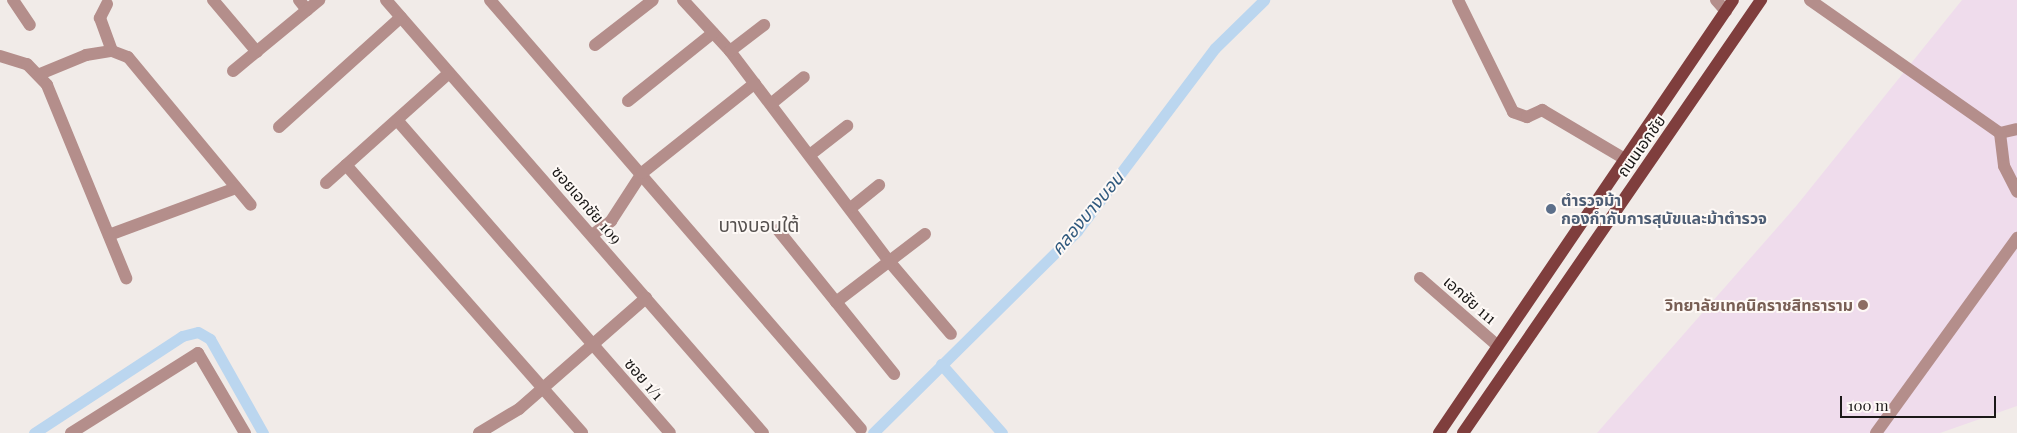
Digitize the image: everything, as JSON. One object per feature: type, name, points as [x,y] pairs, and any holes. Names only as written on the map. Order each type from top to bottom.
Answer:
[{"type":"main road","name":"ถนนเอกชัย","points":[[1463,433],[1761,0]]},
{"type":"main road","name":"ถนนเอกชัย","points":[[1439,433],[1729,5]]},
{"type":"street","points":[[13,0],[30,25]]},
{"type":"street","points":[[213,0],[257,52]]},
{"type":"street","points":[[233,71],[257,52],[303,5],[319,0]]},
{"type":"street","name":"ซอยเอกชัย 109","points":[[386,0],[763,433]]},
{"type":"street","points":[[490,0],[642,173],[861,429]]},
{"type":"street","points":[[595,45],[653,0]]},
{"type":"street","points":[[1458,0],[1513,112],[1527,117],[1542,110],[1625,158]]},
{"type":"street","points":[[1716,0],[1729,5]]},
{"type":"street","points":[[1810,0],[2000,133],[2004,166],[2017,192]]},
{"type":"street","points":[[689,1],[713,33],[730,50],[756,82],[852,207],[888,260],[951,334]]},
{"type":"street","points":[[107,4],[100,18],[112,51]]},
{"type":"street","points":[[279,127],[401,17]]},
{"type":"street","points":[[730,50],[764,25]]},
{"type":"street","points":[[628,101],[713,33]]},
{"type":"street","points":[[40,74],[86,55],[112,51],[138,66],[251,205]]},
{"type":"street","points":[[0,56],[16,59],[40,74],[126,278]]},
{"type":"street","points":[[326,183],[449,73]]},
{"type":"street","points":[[772,103],[804,76]]},
{"type":"street","points":[[592,235],[611,220],[642,173],[756,82]]},
{"type":"street","name":"ซอย 1/1","points":[[397,120],[670,433]]},
{"type":"street","points":[[811,154],[847,126]]},
{"type":"street","points":[[2000,133],[2017,129]]},
{"type":"street","points":[[346,165],[582,433]]},
{"type":"street","points":[[852,207],[879,185]]},
{"type":"street","points":[[109,235],[236,188]]},
{"type":"street","points":[[778,230],[894,374]]},
{"type":"street","points":[[836,302],[924,234]]},
{"type":"street","points":[[1876,433],[2017,238]]},
{"type":"street","name":"เอกชัย 111","points":[[1420,278],[1498,346]]},
{"type":"street","points":[[484,432],[544,388],[646,298]]},
{"type":"street","points":[[71,433],[198,353],[244,432]]},
{"type":"shaded area","name":"วิทยาลัยเทคนิคราชสิทธาราม","points":[[1962,0],[2017,0],[2017,406],[1940,433],[1597,433],[1797,205]]},
{"type":"waterway","name":"คลองบางบอน","points":[[873,433],[1077,231],[1215,48],[1264,0]]},
{"type":"waterway","points":[[34,433],[182,336],[198,332],[210,339],[263,433]]},
{"type":"waterway","points":[[941,364],[1002,433]]},
{"type":"place","name":"ตำรวจม้า กองกำกับการสุนัขและม้าตำรวจ","points":[[1551,209]]},
{"type":"place","name":"วิทยาลัยเทคนิคราชสิทธาราม","points":[[1863,305]]},
{"type":"district","name":"บางบอนใต้","points":[[759,225]]}]
